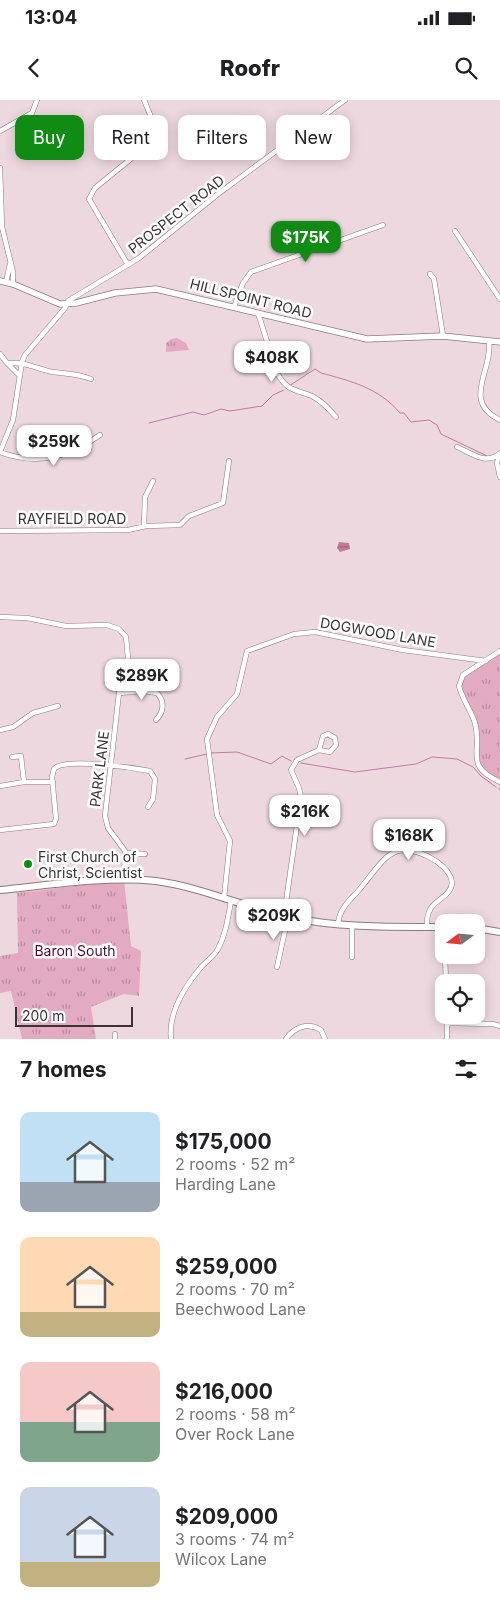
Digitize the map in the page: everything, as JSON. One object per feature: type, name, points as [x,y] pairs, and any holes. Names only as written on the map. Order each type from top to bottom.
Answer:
[{"type":"main road","points":[[0,890],[124,880],[165,883],[286,916],[338,925],[435,926]]},
{"type":"main road","points":[[485,930],[500,932]]},
{"type":"street","points":[[0,131],[32,113],[36,100]]},
{"type":"street","points":[[128,265],[90,199],[95,188],[159,136],[144,100]]},
{"type":"street","name":"PROSPECT ROAD","points":[[22,362],[68,300],[128,265],[218,194],[345,100]]},
{"type":"street","points":[[0,168],[2,227],[11,262],[13,284]]},
{"type":"street","points":[[234,307],[243,283],[251,272],[383,225]]},
{"type":"street","points":[[455,231],[500,299]]},
{"type":"street","points":[[3,282],[11,262]]},
{"type":"street","points":[[430,274],[434,278],[443,336]]},
{"type":"street","name":"HILLSPOINT ROAD","points":[[3,282],[13,284],[54,302],[66,304],[114,293],[151,289],[169,291],[371,339],[443,336],[500,342]]},
{"type":"street","points":[[258,313],[277,373],[282,382],[294,391],[320,402],[336,417]]},
{"type":"street","points":[[489,341],[490,352],[480,396],[486,409],[500,420]]},
{"type":"street","points":[[0,354],[19,375]]},
{"type":"street","points":[[7,363],[22,362],[54,372],[74,373],[91,379]]},
{"type":"street","points":[[22,362],[13,420],[0,452],[35,458],[60,457],[74,452],[100,436]]},
{"type":"street","points":[[457,447],[485,460],[495,457],[500,453]]},
{"type":"street","points":[[500,453],[497,463],[500,477]]},
{"type":"street","name":"RAYFIELD ROAD","points":[[0,531],[128,530],[144,526],[180,525],[194,514],[220,506],[223,503],[226,493],[229,461]]},
{"type":"street","name":"RAYFIELD ROAD","points":[[144,526],[145,497],[153,481]]},
{"type":"street","name":"PARK LANE","points":[[0,617],[23,618],[66,626],[108,625],[119,629],[127,639],[129,651],[119,693],[105,820],[126,853]]},
{"type":"street","name":"DOGWOOD LANE","points":[[224,898],[230,841],[217,815],[207,739],[217,716],[237,694],[248,651],[294,634],[315,632],[403,650],[486,661]]},
{"type":"street","points":[[500,651],[463,675],[459,686],[476,727],[476,765],[484,774],[500,782]]},
{"type":"street","points":[[470,658],[472,668]]},
{"type":"street","points":[[119,693],[144,691],[157,693],[162,700],[163,706],[156,720]]},
{"type":"street","points":[[0,730],[13,727],[33,713],[58,706]]},
{"type":"street","points":[[277,967],[286,916],[301,797],[291,770],[297,760],[319,750],[326,753],[334,749],[337,742],[335,738],[328,734],[323,736],[319,750]]},
{"type":"street","points":[[12,756],[21,756],[24,782]]},
{"type":"street","points":[[0,830],[54,824],[56,819],[53,771],[56,766],[77,764],[153,773],[155,779],[153,799],[148,807]]},
{"type":"street","points":[[0,786],[24,782],[53,782]]},
{"type":"street","points":[[338,925],[345,904],[361,888],[380,862],[391,854],[403,850],[418,853],[432,859],[444,867],[451,879],[452,885],[448,892],[430,910],[427,926]]},
{"type":"street","points":[[124,880],[126,853],[145,854]]},
{"type":"street","points":[[171,1039],[172,1014],[197,974],[218,949],[226,931],[231,901]]},
{"type":"street","points":[[352,926],[352,957]]},
{"type":"street","points":[[447,1024],[447,1039]]},
{"type":"street","points":[[485,1024],[500,1026]]},
{"type":"street","points":[[286,1039],[292,1031],[308,1026],[320,1030],[325,1039]]},
{"type":"green space","points":[[177,338],[186,343],[189,350],[166,352],[166,343],[171,339]]},
{"type":"green space","points":[[500,651],[500,783],[478,767],[476,727],[459,682],[461,678]]},
{"type":"green space","name":"Baron South","points":[[124,880],[131,946],[141,951],[139,996],[124,994],[91,1007],[96,1039],[22,1039],[11,991],[0,993],[0,956],[18,953],[17,893]]},
{"type":"shaded area","points":[[339,542],[349,543],[350,549],[340,552],[337,548]]},
{"type":"waterway","points":[[289,386],[315,369],[321,373],[374,391],[392,404],[400,413],[404,413],[411,422],[429,420],[437,425],[441,434],[487,456]]},
{"type":"waterway","points":[[149,423],[193,412],[204,415],[221,409],[230,411],[262,406],[273,395],[284,390]]},
{"type":"waterway","points":[[211,753],[237,752],[271,764],[282,756],[291,761]]},
{"type":"waterway","points":[[185,759],[207,754]]},
{"type":"waterway","points":[[301,763],[355,772],[416,764],[432,757],[457,759],[473,767],[481,776],[496,787]]},
{"type":"place","name":"First Church of Christ, Scientist","points":[[28,864]]}]
